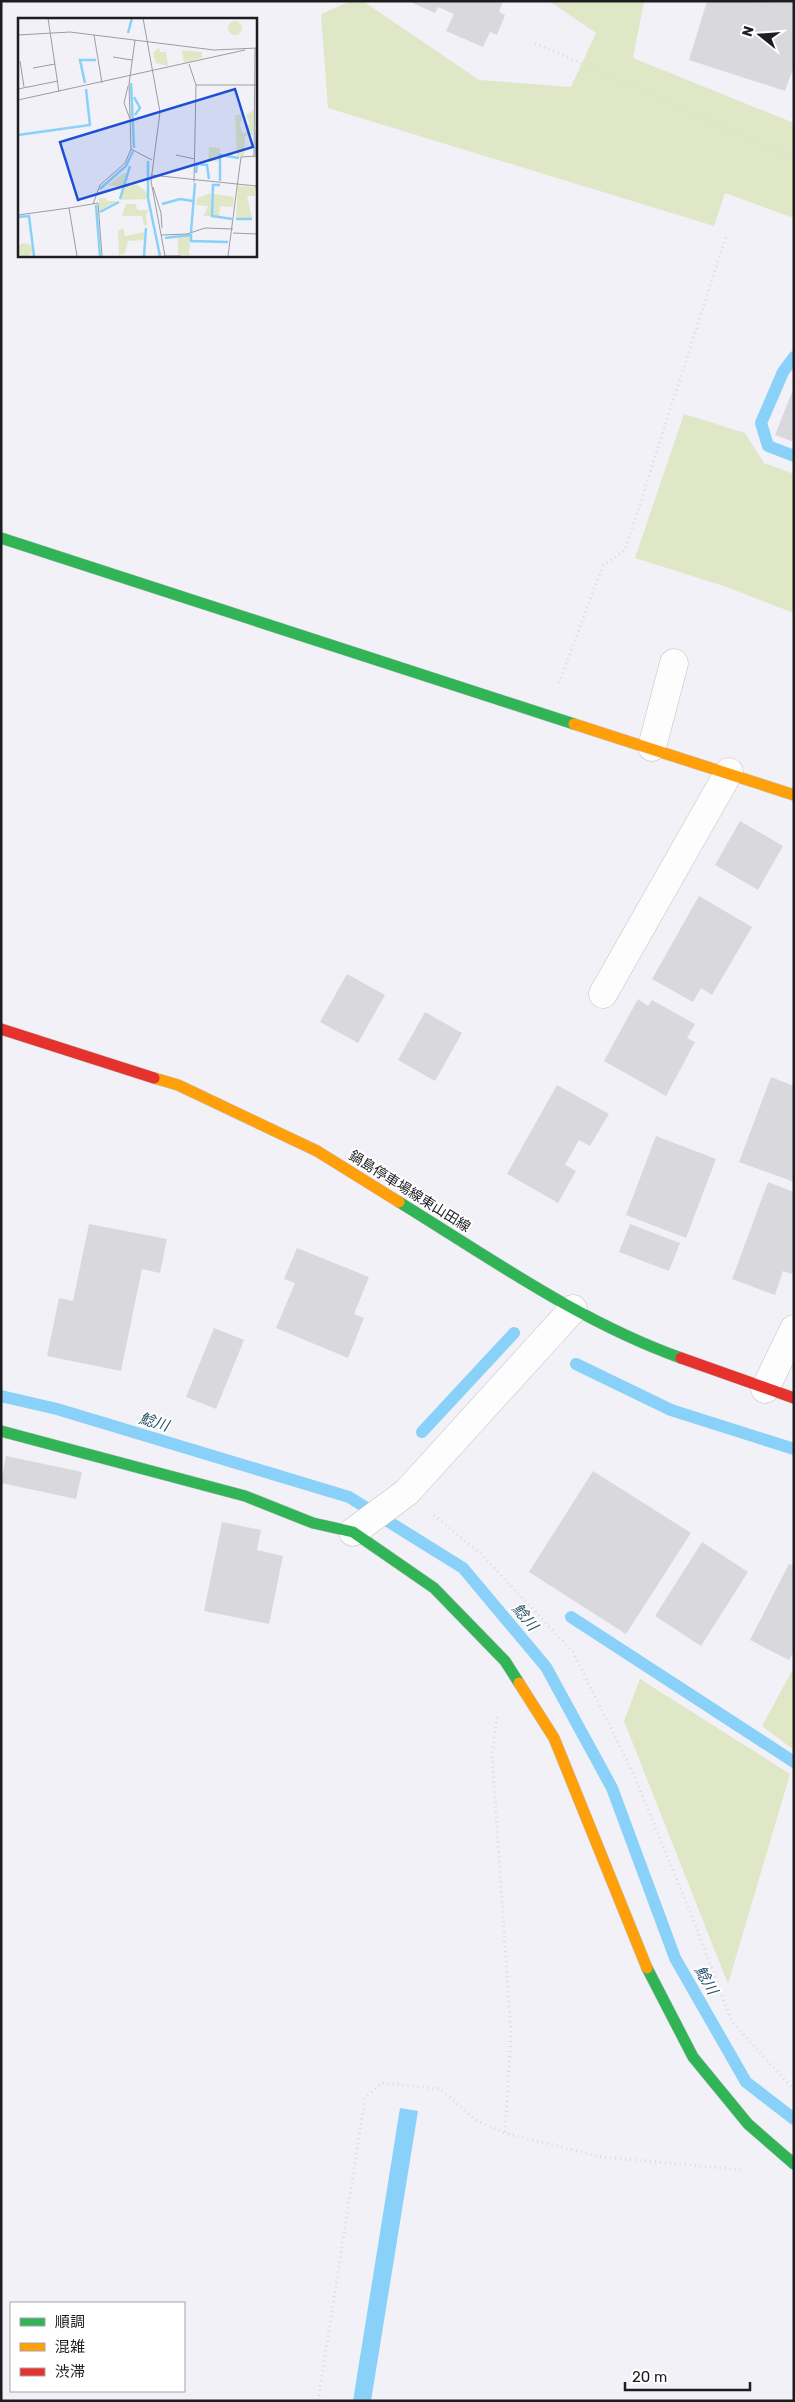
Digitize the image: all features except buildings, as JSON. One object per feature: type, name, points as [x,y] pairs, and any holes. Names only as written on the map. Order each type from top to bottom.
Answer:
[{"type":"street","points":[[1,538],[729,772],[794,795]]},
{"type":"street","points":[[652,748],[674,663]]},
{"type":"street","points":[[603,994],[729,772]]},
{"type":"street","name":"鍋島停車場線東山田線","points":[[1,1029],[178,1085],[317,1151],[573,1310],[642,1344],[794,1398]]},
{"type":"street","points":[[352,1532],[407,1492],[573,1310]]},
{"type":"street","points":[[765,1389],[794,1329]]},
{"type":"street","points":[[5,1434],[245,1496],[313,1523],[352,1532],[434,1588],[505,1661],[554,1738],[648,1968],[693,2057],[748,2124],[794,2164]]},
{"type":"path","points":[[535,43],[794,158]]},
{"type":"path","points":[[547,714],[603,565],[624,550],[726,236]]},
{"type":"path","points":[[407,1492],[481,1554],[573,1652],[633,1773],[732,2022],[794,2090]]},
{"type":"path","points":[[505,1661],[492,1754],[511,2033],[505,2133]]},
{"type":"path","points":[[318,2401],[364,2098],[382,2083],[440,2089],[476,2120],[505,2133],[602,2157],[750,2171]]},
{"type":"green space","points":[[351,1],[363,1],[479,80],[571,87],[596,33],[549,1],[644,1],[633,58],[794,123],[794,218],[725,193],[714,226],[328,108],[321,14]]},
{"type":"green space","points":[[684,414],[745,433],[764,463],[794,474],[794,613],[724,586],[635,558]]},
{"type":"green space","points":[[794,1667],[794,1750],[762,1726]]},
{"type":"green space","points":[[640,1679],[790,1774],[728,1984],[624,1721]]},
{"type":"water","points":[[400,2108],[418,2111],[371,2401],[353,2401]]},
{"type":"waterway","points":[[794,357],[783,372],[761,423],[768,446],[794,456]]},
{"type":"waterway","points":[[422,1432],[514,1333]]},
{"type":"waterway","points":[[576,1364],[671,1410],[794,1449]]},
{"type":"waterway","name":"鯰川","points":[[1,1396],[57,1409],[349,1497],[463,1568],[546,1667],[612,1788],[675,1958],[746,2082],[794,2119]]},
{"type":"waterway","points":[[571,1617],[794,1762]]},
{"type":"traffic: fast","points":[[1,538],[574,724]]},
{"type":"traffic: fast","points":[[399,1202],[571,1308],[644,1343],[681,1358]]},
{"type":"traffic: fast","points":[[1,1431],[245,1496],[313,1523],[353,1532],[434,1588],[505,1661],[519,1683]]},
{"type":"traffic: fast","points":[[647,1968],[693,2057],[748,2124],[794,2164]]},
{"type":"traffic: slow","points":[[574,724],[794,795]]},
{"type":"traffic: slow","points":[[154,1078],[178,1085],[317,1151],[399,1202]]},
{"type":"traffic: slow","points":[[519,1683],[554,1738],[647,1968]]},
{"type":"traffic: jam","points":[[1,1029],[154,1078]]},
{"type":"traffic: jam","points":[[681,1358],[794,1398]]}]
